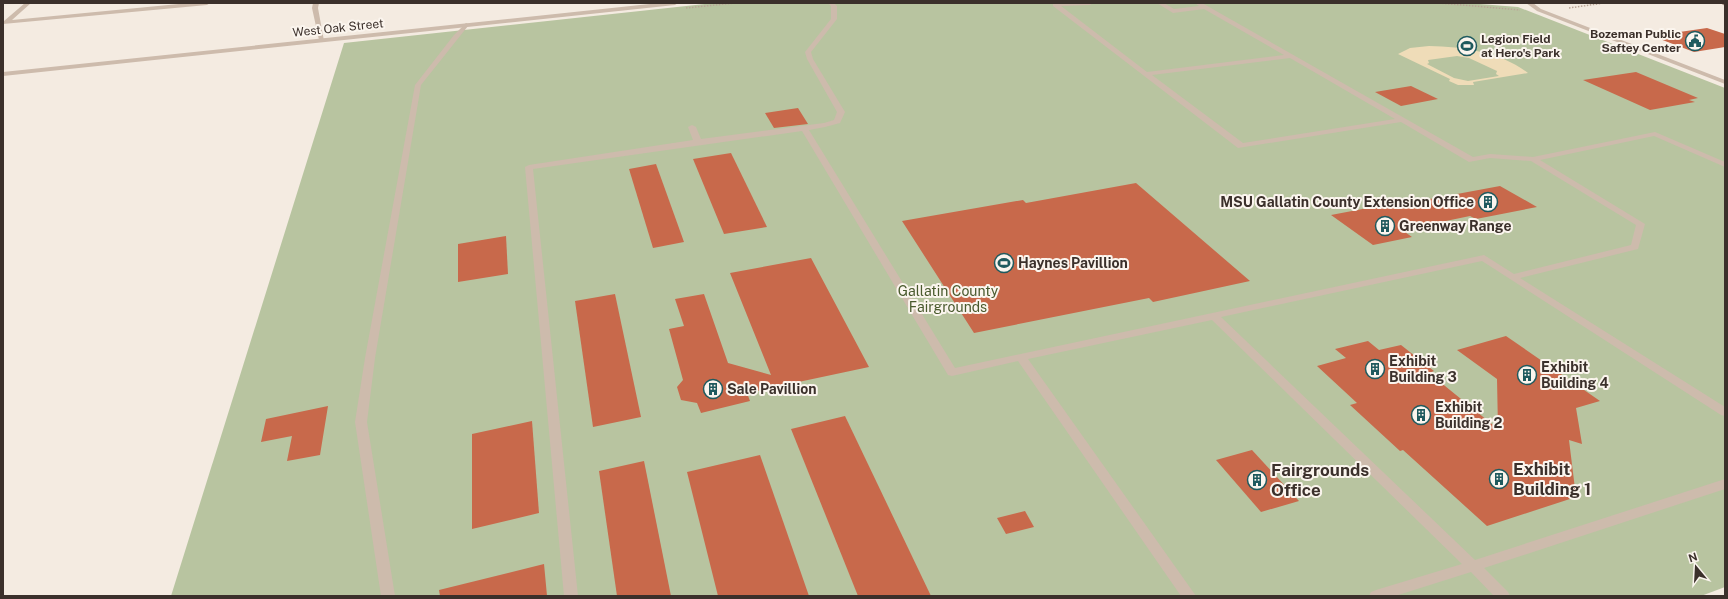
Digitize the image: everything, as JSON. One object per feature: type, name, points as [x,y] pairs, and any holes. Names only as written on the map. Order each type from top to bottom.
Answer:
[{"type":"street","points":[[5,23],[28,3]]},
{"type":"street","points":[[5,23],[207,3]]},
{"type":"street","points":[[316,3],[315,8],[322,40]]},
{"type":"street","name":"West Oak Street","points":[[3,74],[675,3]]},
{"type":"street","points":[[571,596],[528,167],[825,125],[837,121],[842,112],[810,59],[808,52],[834,19],[834,6],[831,3]]},
{"type":"street","points":[[1090,3],[1055,5],[1241,146],[1402,120]]},
{"type":"street","points":[[1160,3],[1173,11],[1202,5],[1472,160],[1490,156],[1533,159],[1655,134],[1725,165]]},
{"type":"street","points":[[1529,3],[1539,10],[1725,82]]},
{"type":"street","points":[[388,596],[361,422],[370,358],[418,85],[466,25]]},
{"type":"street","points":[[1146,74],[1291,56]]},
{"type":"street","points":[[692,127],[698,142]]},
{"type":"street","points":[[804,128],[952,372],[1484,258],[1725,412]]},
{"type":"street","points":[[1512,277],[1635,247],[1641,224],[1533,159]]},
{"type":"street","points":[[1214,316],[1503,596]]},
{"type":"street","points":[[1021,357],[1189,596]]},
{"type":"street","points":[[1376,596],[1725,484]]},
{"type":"green space","name":"Gallatin County Fairgrounds","points":[[714,3],[1467,3],[1518,7],[1725,88],[1725,587],[1701,596],[171,596],[344,43]]},
{"type":"sand","points":[[1429,46],[1469,49],[1494,55],[1528,73],[1473,82],[1474,85],[1458,85],[1449,81],[1450,79],[1398,54],[1410,48]],"holes":[[[1457,56],[1469,58],[1497,71],[1496,74],[1499,76],[1468,81],[1454,78],[1427,64],[1429,63],[1428,60]]]},
{"type":"building","name":"Bozeman Public Saftey Center","points":[[1707,28],[1725,34],[1725,47],[1694,52],[1652,36]]},
{"type":"building","points":[[1636,72],[1698,98],[1689,100],[1695,102],[1650,110],[1583,80]]},
{"type":"building","points":[[1411,86],[1438,99],[1401,106],[1375,92]]},
{"type":"building","points":[[798,108],[808,124],[774,128],[765,113]]},
{"type":"building","points":[[731,153],[767,227],[724,234],[693,159]]},
{"type":"building","points":[[656,164],[684,242],[653,248],[629,169]]},
{"type":"building","points":[[1136,183],[1250,281],[1153,302],[1149,298],[974,333],[902,221],[1023,200],[1026,203]]},
{"type":"building","points":[[1500,186],[1537,207],[1476,219],[1470,216],[1402,230],[1412,237],[1373,245],[1331,215],[1410,200],[1414,202]]},
{"type":"building","points":[[506,236],[508,274],[458,282],[458,244]]},
{"type":"building","points":[[811,258],[869,367],[747,393],[750,401],[701,413],[697,403],[681,400],[677,387],[683,380],[669,329],[684,326],[675,299],[704,294],[728,363],[771,375],[730,273]]},
{"type":"building","points":[[615,294],[641,417],[593,427],[575,301]]},
{"type":"building","points":[[1506,336],[1600,401],[1576,408],[1582,444],[1569,440],[1576,497],[1487,526],[1403,450],[1400,451],[1350,405],[1357,403],[1317,366],[1346,358],[1335,349],[1368,341],[1379,350],[1401,345],[1434,371],[1429,373],[1498,429],[1497,379],[1457,350]]},
{"type":"building","points":[[328,406],[320,455],[287,461],[292,436],[261,442],[266,419]]},
{"type":"building","points":[[845,416],[931,596],[858,596],[791,429]]},
{"type":"building","points":[[532,421],[539,513],[472,529],[472,434]]},
{"type":"building","name":"Fairgrounds Office","points":[[1252,450],[1299,501],[1261,512],[1216,460]]},
{"type":"building","points":[[760,455],[809,596],[718,596],[687,472]]},
{"type":"building","points":[[644,461],[671,596],[617,596],[599,471]]},
{"type":"building","points":[[1025,511],[1034,527],[1006,534],[997,518]]},
{"type":"building","points":[[544,564],[547,596],[440,596],[439,590]]},
{"type":"place","name":"Bozeman Public Saftey Center","points":[[1695,41]]},
{"type":"place","name":"Legion Field at Hero's Park","points":[[1467,46]]},
{"type":"place","name":"MSU Gallatin County Extension Office","points":[[1488,202]]},
{"type":"place","name":"Greenway Range","points":[[1385,226]]},
{"type":"place","name":"Haynes Pavillion","points":[[1004,263]]},
{"type":"place","name":"Exhibit Building 3","points":[[1375,369]]},
{"type":"place","name":"Exhibit Building 4","points":[[1527,375]]},
{"type":"place","name":"Sale Pavillion","points":[[713,389]]},
{"type":"place","name":"Exhibit Building 2","points":[[1421,415]]},
{"type":"place","name":"Exhibit Building 1","points":[[1499,479]]},
{"type":"place","name":"Fairgrounds Office","points":[[1257,480]]}]
